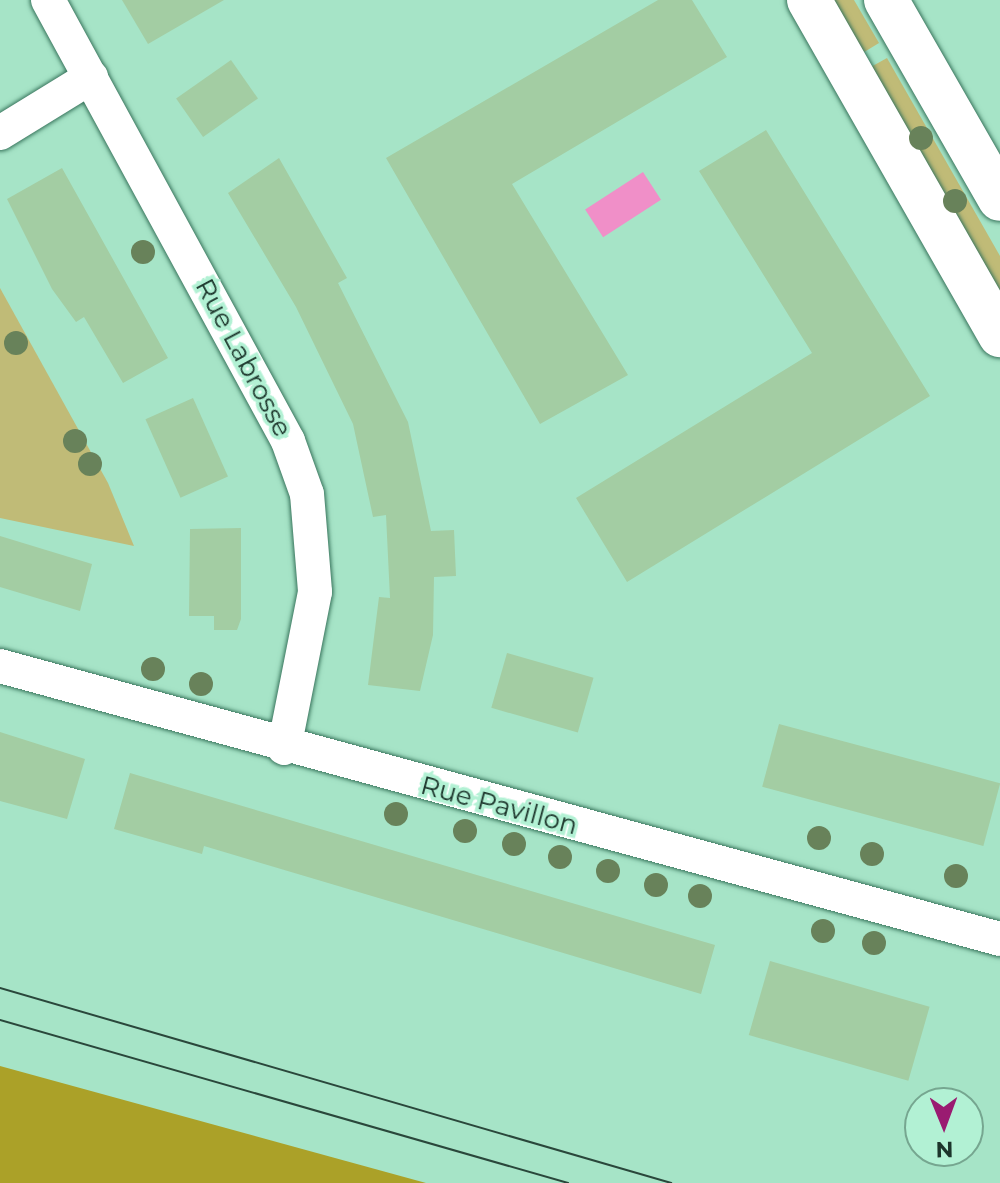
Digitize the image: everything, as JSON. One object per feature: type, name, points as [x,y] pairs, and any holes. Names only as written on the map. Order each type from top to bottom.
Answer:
[{"type":"street","name":"Rue Labrosse","points":[[48,0],[288,441],[307,494],[315,592],[284,748]]},
{"type":"street","points":[[809,0],[1000,335]]},
{"type":"street","points":[[886,0],[1000,199]]},
{"type":"street","points":[[0,133],[91,77]]},
{"type":"street","name":"Rue Pavillon","points":[[0,666],[284,748],[1000,939]]},
{"type":"shaded area","points":[[830,0],[854,0],[879,43],[861,54]]},
{"type":"shaded area","points":[[887,58],[1000,256],[1000,297],[869,68]]},
{"type":"shaded area","points":[[643,172],[661,200],[603,237],[585,210]]},
{"type":"shaded area","points":[[0,288],[108,483],[134,546],[0,518]]},
{"type":"shaded area","points":[[0,1066],[426,1183],[0,1183]]},
{"type":"building","points":[[122,0],[224,0],[148,44]]},
{"type":"building","points":[[658,0],[692,0],[727,57],[512,184],[628,375],[540,424],[386,158]]},
{"type":"building","points":[[231,60],[258,99],[203,137],[176,98]]},
{"type":"building","points":[[766,130],[930,396],[627,582],[576,498],[812,353],[699,171]]},
{"type":"building","points":[[279,158],[347,278],[338,283],[408,422],[431,531],[454,530],[456,576],[434,577],[433,635],[420,691],[368,685],[379,597],[390,598],[386,515],[373,517],[353,424],[296,307],[228,193]]},
{"type":"building","points":[[62,168],[168,358],[123,383],[84,317],[76,322],[52,289],[7,199]]},
{"type":"building","points":[[193,398],[228,477],[180,498],[145,419]]},
{"type":"building","points":[[241,528],[241,619],[237,630],[214,630],[214,616],[189,616],[190,529]]},
{"type":"building","points":[[0,536],[92,564],[80,611],[0,587]]},
{"type":"building","points":[[507,653],[594,678],[578,733],[491,708]]},
{"type":"building","points":[[779,724],[1000,783],[983,846],[762,787]]},
{"type":"building","points":[[0,732],[85,759],[67,819],[0,801]]},
{"type":"building","points":[[130,773],[715,945],[701,994],[204,846],[202,854],[114,829]]},
{"type":"building","points":[[770,961],[930,1007],[908,1081],[749,1035]]},
{"type":"tram line","points":[[0,988],[671,1183]]},
{"type":"tram line","points":[[0,1020],[568,1183]]}]
